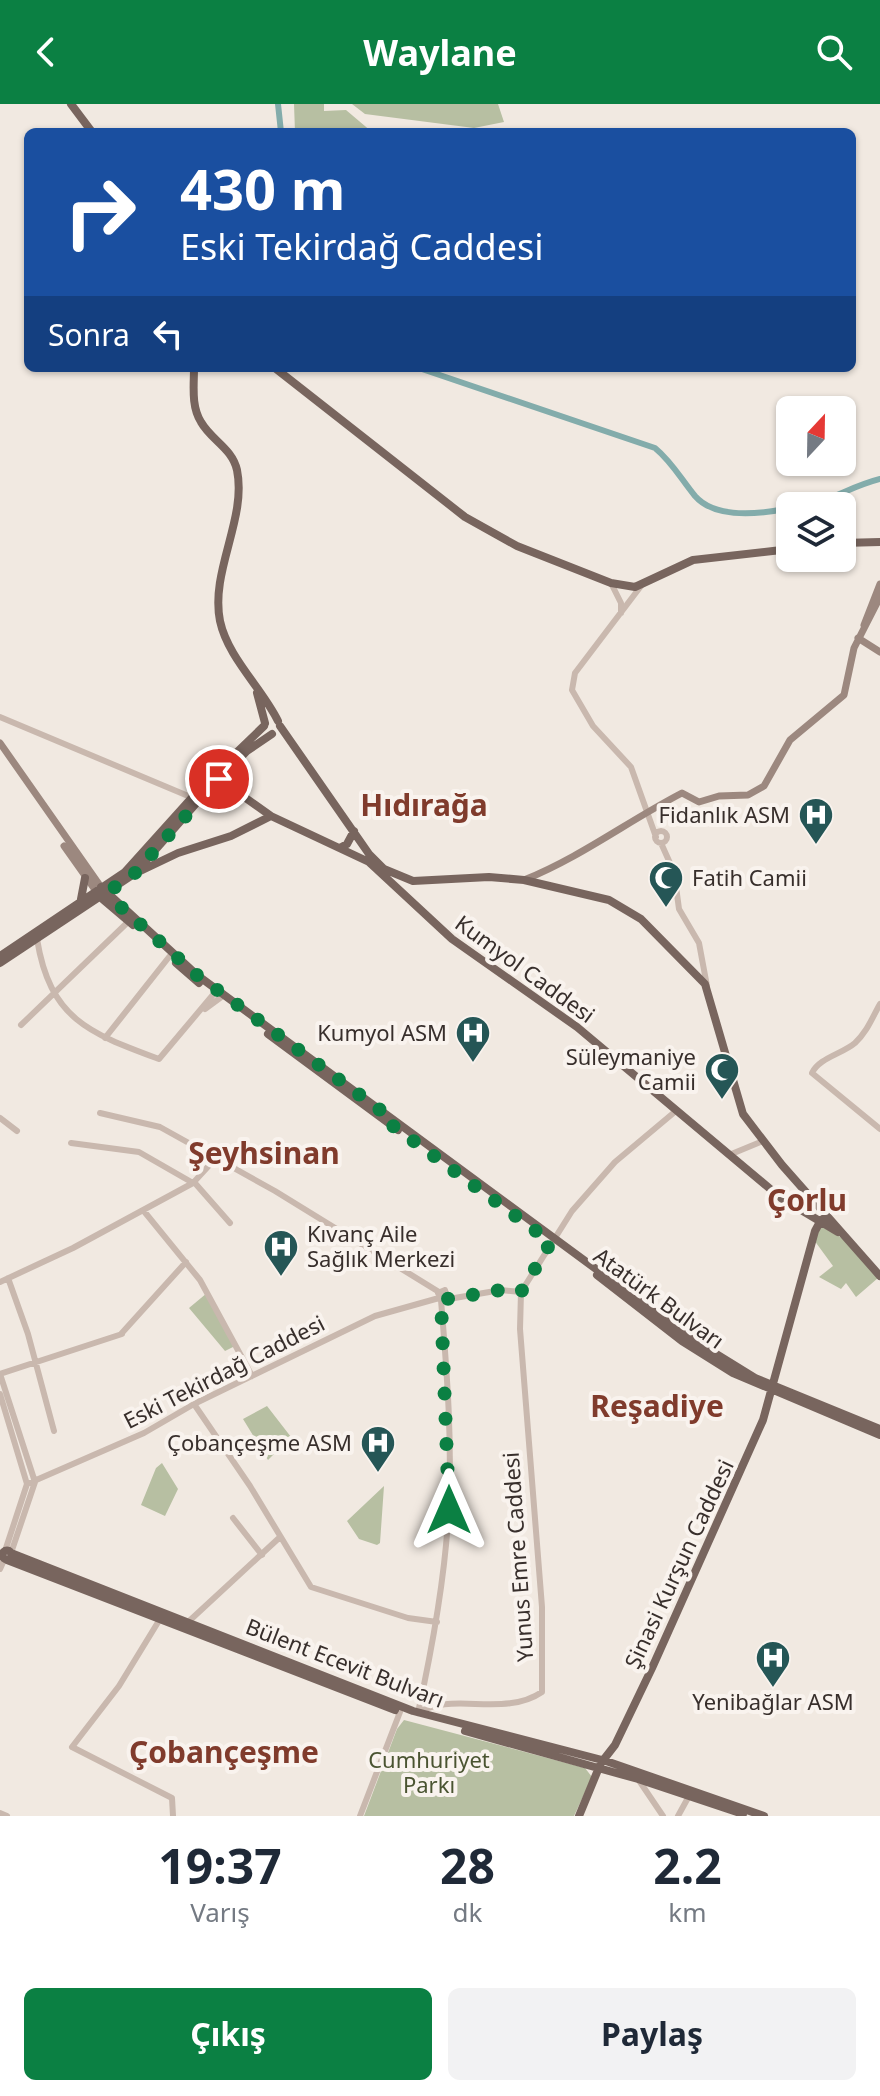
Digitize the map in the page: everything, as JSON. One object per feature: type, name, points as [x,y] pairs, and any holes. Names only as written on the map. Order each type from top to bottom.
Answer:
[{"type":"main road","points":[[71,104],[89,128]]},
{"type":"main road","points":[[194,372],[196,411],[202,424],[232,457],[237,471],[238,493],[223,565],[219,615],[226,638],[279,723],[357,834],[384,869],[413,881],[489,877],[524,880],[609,900],[641,919],[707,990],[743,1114],[822,1219]]},
{"type":"main road","points":[[280,372],[465,517],[525,550],[611,583],[641,586],[693,560],[776,551]]},
{"type":"main road","points":[[856,542],[880,540]]},
{"type":"main road","points":[[524,880],[604,842],[647,812],[682,793],[699,802],[719,796],[748,795],[764,786],[790,740],[844,695],[860,635],[880,584]]},
{"type":"main road","points":[[860,635],[880,597]]},
{"type":"main road","points":[[860,635],[880,652]]},
{"type":"main road","points":[[246,671],[261,702],[264,724],[272,734]]},
{"type":"main road","points":[[134,874],[264,724],[271,719],[279,723]]},
{"type":"main road","points":[[104,895],[193,798],[247,751],[272,734],[279,723]]},
{"type":"main road","points":[[0,743],[104,895]]},
{"type":"main road","points":[[24,774],[85,878],[104,895]]},
{"type":"main road","name":"Kumyol Caddesi","points":[[216,777],[271,816],[372,865],[452,939],[540,998],[781,1198],[822,1219],[849,1239],[880,1276]]},
{"type":"main road","points":[[0,956],[134,874],[167,858],[231,836],[271,816]]},
{"type":"main road","points":[[344,849],[357,834]]},
{"type":"main road","points":[[155,851],[157,856],[167,858]]},
{"type":"main road","points":[[0,963],[81,905],[85,878]]},
{"type":"main road","points":[[396,888],[405,892],[413,881]]},
{"type":"main road","name":"Atatürk Bulvarı","points":[[104,895],[169,957],[687,1336],[774,1389],[880,1435]]},
{"type":"main road","name":"Atatürk Bulvarı","points":[[104,895],[218,994]]},
{"type":"main road","name":"Şinasi Kurşun Caddesi","points":[[581,1816],[732,1493],[774,1389],[822,1219]]},
{"type":"main road","name":"Atatürk Bulvarı","points":[[774,1389],[880,1429]]},
{"type":"main road","name":"Bülent Ecevit Bulvarı","points":[[4,1556],[395,1708],[579,1761],[605,1765],[764,1816]]},
{"type":"main road","name":"Bülent Ecevit Bulvarı","points":[[4,1556],[187,1623],[395,1708]]},
{"type":"main road","name":"Bülent Ecevit Bulvarı","points":[[416,1714],[590,1757],[605,1765]]},
{"type":"main road","points":[[590,1757],[600,1757],[613,1748],[621,1770],[606,1775],[595,1785]]},
{"type":"main road","points":[[579,1761],[594,1773],[595,1785]]},
{"type":"main road","name":"Bülent Ecevit Bulvarı","points":[[621,1770],[638,1779],[748,1816]]},
{"type":"street","points":[[611,583],[621,603],[621,613]]},
{"type":"street","points":[[641,586],[575,673],[572,690],[593,726],[631,767],[649,823],[658,834],[674,872],[682,916],[699,943],[707,990]]},
{"type":"street","points":[[0,717],[193,798]]},
{"type":"street","points":[[21,1025],[129,921]]},
{"type":"street","points":[[37,939],[41,965],[53,994],[77,1020],[105,1038],[159,1059],[218,994]]},
{"type":"street","points":[[105,1038],[169,957]]},
{"type":"street","points":[[880,1004],[864,1033],[853,1045],[816,1066],[812,1073],[880,1129]]},
{"type":"street","points":[[521,1292],[588,1190],[677,1110]]},
{"type":"street","points":[[100,1113],[154,1124],[275,1191],[442,1297],[450,1492],[437,1622],[416,1714]]},
{"type":"street","points":[[0,1118],[17,1131]]},
{"type":"street","points":[[728,1155],[763,1141]]},
{"type":"street","points":[[71,1143],[139,1152],[193,1183],[230,1223]]},
{"type":"street","points":[[0,1282],[73,1248],[193,1183],[215,1159]]},
{"type":"street","points":[[143,1210],[200,1280],[252,1376]]},
{"type":"street","points":[[0,1569],[31,1483],[0,1374],[121,1334],[186,1262]]},
{"type":"street","points":[[8,1278],[54,1431]]},
{"type":"street","name":"Eski Tekirdağ Caddesi","points":[[31,1483],[144,1433],[194,1404],[375,1316],[442,1297],[501,1290],[521,1292]]},
{"type":"street","name":"Yunus Emre Caddesi","points":[[416,1714],[449,1705],[493,1707],[535,1697],[543,1690],[542,1607],[520,1341],[521,1292]]},
{"type":"street","points":[[0,1394],[31,1483]]},
{"type":"street","points":[[194,1404],[250,1486],[311,1587],[408,1618],[437,1622]]},
{"type":"street","points":[[233,1518],[262,1555]]},
{"type":"street","points":[[187,1623],[279,1538]]},
{"type":"street","points":[[160,1619],[119,1686],[72,1747],[175,1800],[173,1816]]},
{"type":"street","points":[[360,1816],[395,1708]]},
{"type":"street","points":[[638,1779],[663,1816]]},
{"type":"street","points":[[678,1816],[689,1796]]},
{"type":"street","points":[[0,1813],[7,1816]]},
{"type":"green space","points":[[294,104],[324,104],[324,111],[346,110],[367,128],[295,128]]},
{"type":"green space","points":[[352,104],[498,104],[504,122],[474,128],[365,114]]},
{"type":"green space","points":[[819,1225],[842,1238],[878,1278],[856,1297],[846,1283],[841,1289],[819,1277],[833,1266],[814,1240]]},
{"type":"green space","points":[[207,1293],[235,1346],[225,1351],[189,1308]]},
{"type":"green space","points":[[267,1406],[291,1437],[268,1460],[243,1419]]},
{"type":"green space","points":[[162,1463],[178,1489],[165,1516],[141,1505],[156,1468]]},
{"type":"green space","points":[[384,1486],[380,1543],[377,1545],[359,1539],[347,1521]]},
{"type":"green space","name":"Cumhuriyet Parkı","points":[[404,1720],[585,1768],[592,1777],[574,1816],[364,1816],[397,1729]]},
{"type":"waterway","points":[[278,104],[281,128]]},
{"type":"waterway","points":[[431,372],[655,448],[695,496],[715,509],[740,513],[776,510]]},
{"type":"waterway","points":[[843,492],[880,479]]},
{"type":"place","name":"Fidanlık ASM","points":[[816,846]]},
{"type":"place","name":"Fatih Camii","points":[[666,909]]},
{"type":"place","name":"Kumyol ASM","points":[[473,1064]]},
{"type":"place","name":"Süleymaniye Camii","points":[[722,1101]]},
{"type":"place","name":"Kıvanç Aile Sağlık Merkezi","points":[[281,1278]]},
{"type":"place","name":"Çobançeşme ASM","points":[[378,1474]]},
{"type":"place","name":"Yenibağlar ASM","points":[[773,1689]]},
{"type":"district","name":"Hıdırağa","points":[[424,806]]},
{"type":"district","name":"Şeyhsinan","points":[[264,1154]]},
{"type":"district","name":"Çorlu","points":[[807,1201]]},
{"type":"district","name":"Reşadiye","points":[[657,1407]]},
{"type":"district","name":"Çobançeşme","points":[[224,1753]]},
{"type":"route","points":[[219,779],[134,874],[115,886],[112,899],[197,975],[343,1080],[391,1118],[389,1123],[551,1242],[521,1292],[501,1290],[441,1300],[449,1440],[449,1510]]}]
